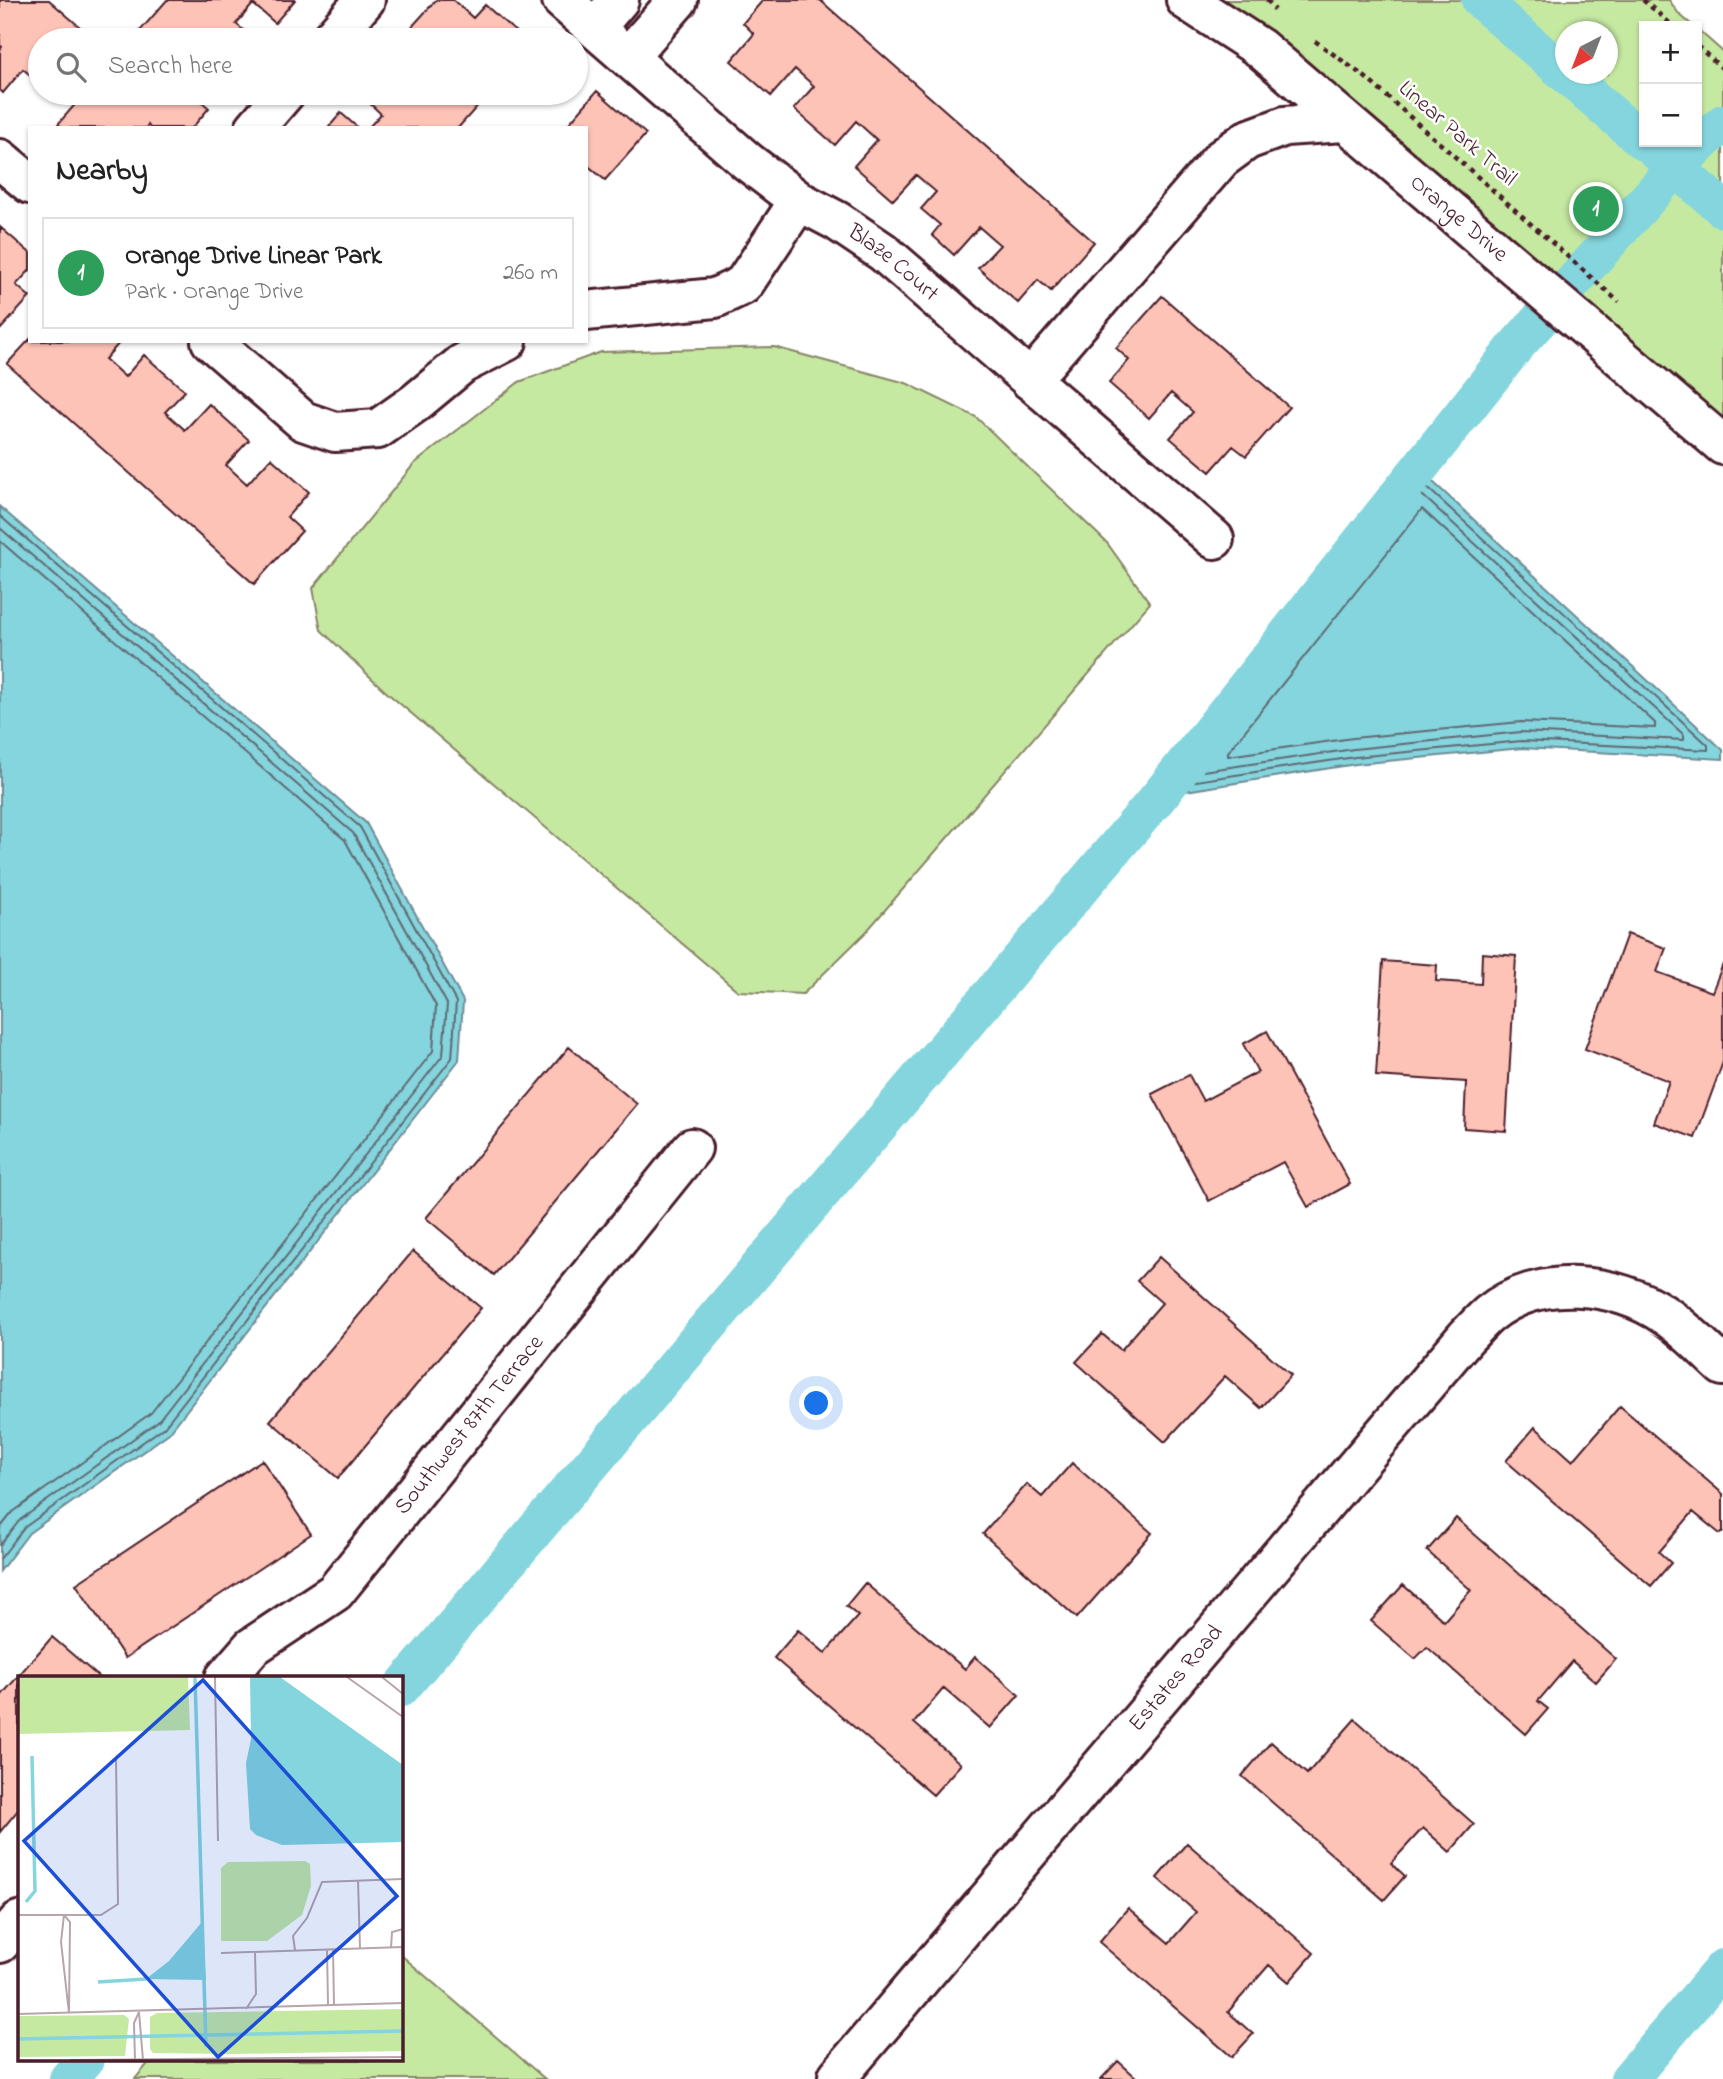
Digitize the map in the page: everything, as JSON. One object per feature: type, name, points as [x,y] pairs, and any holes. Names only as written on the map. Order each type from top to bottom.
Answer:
[{"type":"street","points":[[341,28],[365,0]]},
{"type":"street","name":"Blaze Court","points":[[562,0],[748,162],[799,201],[837,220],[883,252],[1214,540]]},
{"type":"street","points":[[595,28],[619,0]]},
{"type":"street","points":[[628,58],[678,0]]},
{"type":"street","name":"Orange Drive","points":[[1186,0],[1260,48],[1723,445]]},
{"type":"street","points":[[256,126],[274,105]]},
{"type":"street","points":[[1030,380],[1221,159],[1247,140],[1284,126],[1344,122]]},
{"type":"street","points":[[0,159],[28,182]]},
{"type":"street","points":[[588,311],[715,298],[743,285],[799,201]]},
{"type":"street","points":[[213,343],[303,421],[335,432],[378,429],[462,364],[504,343]]},
{"type":"street","name":"Southwest 87th Terrace","points":[[227,1676],[252,1647],[335,1591],[692,1148]]},
{"type":"street","name":"Estates Road","points":[[838,2076],[1466,1337],[1490,1313],[1524,1294],[1564,1285],[1617,1293],[1666,1315],[1723,1366]]},
{"type":"street","points":[[0,1943],[18,1921]]},
{"type":"path","points":[[1267,0],[1279,15]]},
{"type":"path","points":[[1643,0],[1668,21]]},
{"type":"path","name":"Linear Park Trail","points":[[1308,37],[1365,78],[1619,302]]},
{"type":"path","points":[[1702,50],[1723,69]]},
{"type":"green space","points":[[1224,0],[1669,0],[1687,21],[1639,21],[1639,147],[1702,147],[1702,33],[1723,52],[1723,426]]},
{"type":"green space","points":[[774,347],[906,383],[976,417],[1107,543],[1150,603],[866,932],[803,994],[738,991],[385,691],[321,630],[313,588],[414,464],[519,382],[601,352]]},
{"type":"green space","points":[[402,1956],[545,2079],[135,2079],[149,2062],[402,2062]]},
{"type":"water","points":[[1419,469],[1723,750],[1723,759],[1522,748],[1356,764],[1160,795]]},
{"type":"water","points":[[0,507],[366,823],[463,1001],[459,1060],[169,1433],[29,1533],[0,1571]]},
{"type":"building","points":[[0,0],[49,0],[80,27],[28,28],[28,73],[23,69],[3,93],[0,90]]},
{"type":"building","points":[[167,0],[295,0],[275,23],[253,4],[236,24],[241,28],[142,28]]},
{"type":"building","points":[[436,0],[453,0],[473,18],[485,5],[511,28],[411,28]]},
{"type":"building","points":[[763,0],[820,0],[1094,242],[1051,291],[1038,280],[1018,303],[978,268],[1000,245],[979,227],[954,255],[932,235],[940,225],[921,209],[936,192],[916,175],[893,200],[854,166],[877,140],[856,121],[835,145],[794,109],[814,86],[795,69],[771,96],[731,61],[754,34],[743,23]]},
{"type":"building","points":[[597,91],[646,134],[605,180],[588,166],[588,126],[567,126],[585,105],[588,105]]},
{"type":"building","points":[[75,105],[206,105],[209,108],[194,126],[58,124]]},
{"type":"building","points":[[372,105],[478,105],[460,126],[370,126],[381,114]]},
{"type":"building","points":[[341,113],[356,126],[330,126]]},
{"type":"building","points":[[0,227],[28,251],[28,272],[16,285],[28,295],[28,299],[0,330]]},
{"type":"building","points":[[1162,296],[1289,407],[1246,456],[1233,446],[1210,472],[1170,438],[1193,412],[1171,393],[1149,418],[1109,383],[1129,360],[1116,348]]},
{"type":"building","points":[[28,341],[119,343],[105,359],[125,377],[144,355],[185,391],[165,412],[185,430],[209,404],[249,440],[226,465],[247,484],[271,458],[309,492],[287,517],[302,531],[254,584],[7,364]]},
{"type":"building","points":[[1627,934],[1666,948],[1657,972],[1712,992],[1723,964],[1723,1062],[1695,1138],[1654,1123],[1669,1081],[1585,1049]]},
{"type":"building","points":[[1482,953],[1516,956],[1506,1131],[1464,1128],[1466,1082],[1376,1076],[1383,961],[1437,965],[1436,981],[1481,984]]},
{"type":"building","points":[[1267,1031],[1350,1184],[1308,1207],[1283,1162],[1209,1201],[1152,1094],[1189,1075],[1203,1101],[1258,1072],[1243,1044]]},
{"type":"building","points":[[569,1047],[637,1104],[494,1275],[426,1218]]},
{"type":"building","points":[[413,1251],[481,1308],[338,1478],[270,1421]]},
{"type":"building","points":[[1159,1257],[1291,1375],[1261,1408],[1225,1376],[1165,1442],[1076,1362],[1102,1334],[1121,1350],[1162,1303],[1137,1281]]},
{"type":"building","points":[[1620,1406],[1723,1494],[1723,1531],[1720,1534],[1693,1512],[1659,1552],[1671,1563],[1651,1586],[1506,1461],[1535,1427],[1573,1461]]},
{"type":"building","points":[[262,1460],[311,1534],[125,1658],[76,1584]]},
{"type":"building","points":[[1072,1463],[1152,1533],[1077,1618],[983,1534],[1027,1484],[1042,1497]]},
{"type":"building","points":[[1456,1518],[1616,1659],[1596,1682],[1572,1661],[1538,1701],[1548,1709],[1526,1734],[1427,1647],[1415,1659],[1371,1621],[1403,1585],[1444,1621],[1471,1590],[1427,1551]]},
{"type":"building","points":[[865,1583],[965,1669],[975,1657],[1019,1695],[990,1728],[944,1688],[914,1723],[961,1764],[933,1795],[774,1658],[798,1630],[825,1653],[858,1616],[846,1606]]},
{"type":"building","points":[[52,1637],[98,1676],[18,1676]]},
{"type":"building","points":[[18,1676],[18,1810],[0,1832],[0,1697]]},
{"type":"building","points":[[1355,1719],[1474,1824],[1450,1852],[1423,1828],[1391,1863],[1405,1876],[1384,1900],[1242,1776],[1271,1742],[1307,1774]]},
{"type":"building","points":[[1187,1843],[1314,1953],[1289,1982],[1269,1965],[1228,2012],[1253,2034],[1232,2057],[1099,1942],[1128,1908],[1169,1943],[1196,1912],[1157,1878]]},
{"type":"building","points":[[1118,2061],[1138,2079],[1101,2079]]},
{"type":"waterway","points":[[1480,0],[1639,138]]},
{"type":"waterway","points":[[402,1687],[1160,795],[1517,345],[1675,168],[1723,123]]},
{"type":"waterway","points":[[1656,151],[1723,209]]},
{"type":"waterway","points":[[1629,2079],[1723,1968]]},
{"type":"waterway","points":[[68,2079],[83,2062]]},
{"type":"place","name":"Orange Drive Linear Park","points":[[1596,209]]}]
